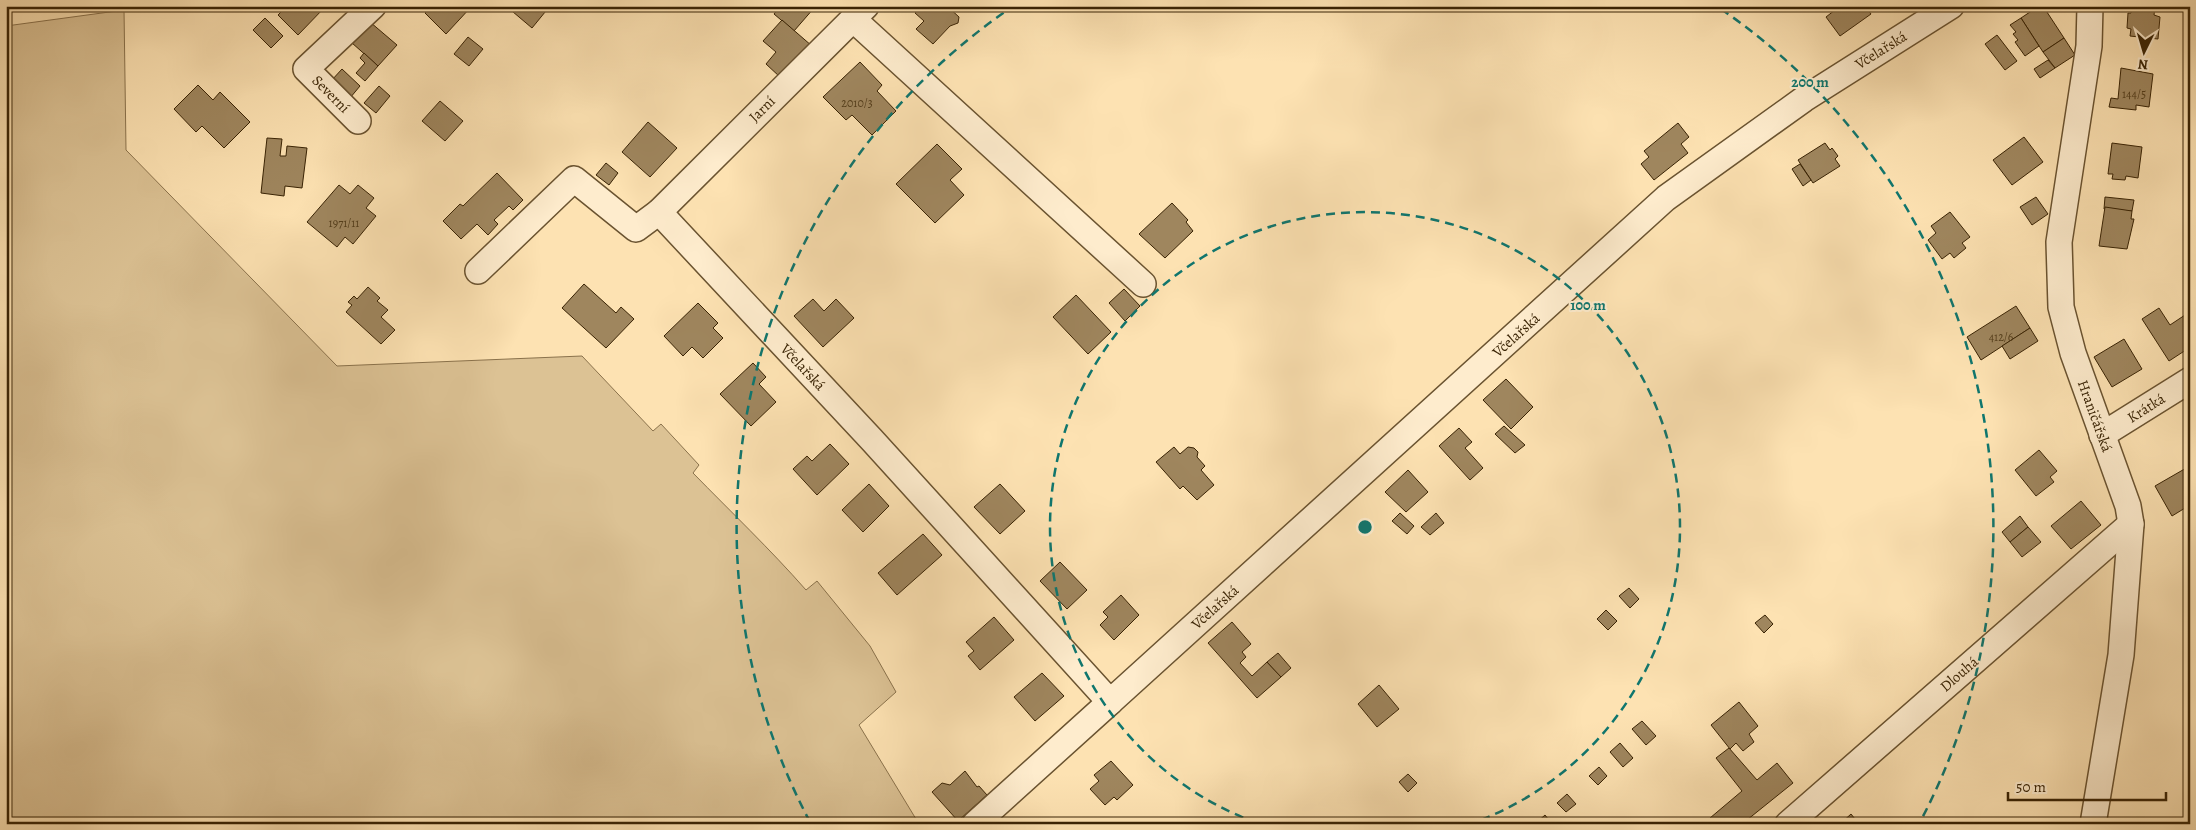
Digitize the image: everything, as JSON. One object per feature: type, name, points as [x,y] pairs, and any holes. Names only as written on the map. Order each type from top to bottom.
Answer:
[{"type":"street","name":"Severní","points":[[358,121],[306,69],[373,6]]},
{"type":"street","name":"Včelařská","points":[[975,824],[1666,198],[1804,99],[1951,6]]},
{"type":"street","name":"Hraničářská","points":[[2090,6],[2089,46],[2060,242],[2061,307],[2073,353],[2128,506],[2131,524],[2121,656],[2093,824]]},
{"type":"street","name":"Jarní","points":[[658,212],[859,12]]},
{"type":"street","points":[[859,12],[1143,284]]},
{"type":"street","points":[[478,271],[574,178],[636,229],[658,212]]},
{"type":"street","name":"Včelařská","points":[[658,212],[872,440],[1110,702]]},
{"type":"street","name":"Krátká","points":[[2102,435],[2190,380]]},
{"type":"street","name":"Dlouhá","points":[[1788,824],[2131,524]]},
{"type":"shaded area","points":[[124,10],[126,150],[337,366],[582,356],[653,431],[661,424],[699,465],[693,473],[806,590],[817,581],[870,646],[896,692],[859,725],[919,824],[6,824],[6,26]]},
{"type":"building","points":[[287,6],[330,6],[327,10],[325,7],[298,35],[278,15]]},
{"type":"building","points":[[431,6],[471,7],[446,34],[425,13]]},
{"type":"building","points":[[506,6],[550,6],[532,28]]},
{"type":"building","points":[[772,6],[811,6],[814,8],[794,31],[774,14],[777,10]]},
{"type":"building","points":[[921,6],[947,6],[959,17],[958,23],[950,26],[933,44],[916,29],[924,21],[915,13]]},
{"type":"building","points":[[1560,6],[1571,6],[1565,12]]},
{"type":"building","points":[[1832,6],[1865,6],[1871,14],[1840,36],[1826,17],[1835,10]]},
{"type":"building","points":[[2039,6],[2043,6],[2064,38],[2043,52],[2021,18]]},
{"type":"building","points":[[2132,6],[2155,6],[2154,15],[2160,17],[2158,39],[2130,36],[2131,29],[2127,28],[2128,13],[2131,13]]},
{"type":"building","points":[[265,18],[283,36],[271,48],[253,30]]},
{"type":"building","points":[[2021,18],[2039,46],[2025,56],[2015,42],[2018,40],[2013,34],[2016,32],[2010,25]]},
{"type":"building","points":[[782,20],[812,46],[780,77],[766,64],[776,52],[763,41]]},
{"type":"building","points":[[370,22],[397,45],[378,66],[352,43]]},
{"type":"building","points":[[1997,35],[2017,61],[2005,70],[1985,44]]},
{"type":"building","points":[[468,37],[483,49],[469,66],[454,54]]},
{"type":"building","points":[[2064,38],[2075,55],[2055,68],[2043,52]]},
{"type":"building","points":[[364,53],[378,66],[365,81],[356,73],[365,63],[360,58]]},
{"type":"building","points":[[2048,60],[2055,68],[2040,78],[2034,69]]},
{"type":"building","points":[[860,62],[882,85],[877,91],[896,111],[872,135],[852,115],[846,120],[823,97]]},
{"type":"building","points":[[2121,68],[2153,74],[2149,107],[2136,105],[2136,110],[2109,107],[2111,98],[2118,99]]},
{"type":"building","points":[[342,69],[360,86],[350,98],[331,81]]},
{"type":"building","points":[[198,85],[213,100],[220,92],[250,122],[224,148],[202,126],[196,132],[174,109]]},
{"type":"building","points":[[379,86],[390,96],[376,113],[364,103]]},
{"type":"building","points":[[440,101],[463,121],[445,141],[422,121]]},
{"type":"building","points":[[648,122],[677,148],[650,177],[622,152]]},
{"type":"building","points":[[1678,123],[1689,137],[1681,144],[1688,153],[1654,180],[1641,164],[1649,157],[1644,151]]},
{"type":"building","points":[[2024,137],[2043,162],[2012,185],[1993,160]]},
{"type":"building","points":[[267,138],[282,139],[280,156],[286,156],[287,146],[307,148],[302,188],[285,186],[284,196],[261,193]]},
{"type":"building","points":[[1825,143],[1838,156],[1835,159],[1840,166],[1813,183],[1798,160]]},
{"type":"building","points":[[2112,143],[2142,147],[2138,178],[2126,176],[2125,180],[2112,179],[2113,174],[2108,174]]},
{"type":"building","points":[[937,144],[962,169],[950,180],[964,195],[935,223],[896,184]]},
{"type":"building","points":[[606,163],[618,173],[609,185],[596,175]]},
{"type":"building","points":[[1800,164],[1811,180],[1803,186],[1792,169]]},
{"type":"building","points":[[497,173],[523,200],[513,210],[509,206],[494,220],[498,224],[488,235],[477,224],[461,239],[443,221],[460,204],[463,206]]},
{"type":"building","points":[[339,185],[350,194],[358,185],[374,198],[366,208],[376,216],[353,244],[345,237],[337,247],[307,222]]},
{"type":"building","points":[[2036,197],[2048,214],[2032,225],[2020,207]]},
{"type":"building","points":[[2105,197],[2134,200],[2132,211],[2104,209]]},
{"type":"building","points":[[1172,203],[1188,220],[1186,222],[1193,231],[1165,258],[1139,234]]},
{"type":"building","points":[[2105,207],[2132,211],[2131,219],[2134,219],[2127,249],[2099,246]]},
{"type":"building","points":[[1950,212],[1970,237],[1962,243],[1966,248],[1954,258],[1950,253],[1942,259],[1928,240],[1936,233],[1931,226]]},
{"type":"building","points":[[584,284],[616,313],[621,307],[634,319],[606,348],[562,308]]},
{"type":"building","points":[[368,287],[380,298],[377,301],[388,310],[381,317],[395,330],[381,344],[346,312],[352,305],[348,302],[354,296],[357,299]]},
{"type":"building","points":[[1124,289],[1140,306],[1125,321],[1109,303]]},
{"type":"building","points":[[1076,295],[1111,332],[1088,354],[1053,317]]},
{"type":"building","points":[[813,299],[824,311],[836,299],[854,318],[823,347],[794,316]]},
{"type":"building","points":[[698,303],[718,323],[713,328],[723,338],[703,358],[692,347],[683,356],[664,336]]},
{"type":"building","points":[[2016,306],[2030,328],[1981,360],[1967,337]]},
{"type":"building","points":[[2159,308],[2170,325],[2185,315],[2190,323],[2190,350],[2189,348],[2169,361],[2142,319]]},
{"type":"building","points":[[2030,328],[2038,341],[2010,359],[2002,346]]},
{"type":"building","points":[[2124,339],[2142,369],[2112,387],[2094,357]]},
{"type":"building","points":[[753,363],[766,377],[759,384],[776,402],[751,426],[720,394]]},
{"type":"building","points":[[1506,379],[1533,407],[1511,429],[1483,400]]},
{"type":"building","points":[[1504,426],[1525,445],[1515,453],[1495,434]]},
{"type":"building","points":[[1459,428],[1472,442],[1465,448],[1483,468],[1470,480],[1439,446]]},
{"type":"building","points":[[830,444],[849,464],[817,495],[793,469],[807,456],[812,461]]},
{"type":"building","points":[[1174,447],[1180,454],[1188,447],[1194,448],[1198,452],[1197,457],[1205,466],[1201,470],[1214,485],[1197,500],[1183,486],[1180,489],[1156,462]]},
{"type":"building","points":[[2039,450],[2057,471],[2050,477],[2054,482],[2036,496],[2015,470]]},
{"type":"building","points":[[2188,467],[2190,471],[2190,505],[2172,516],[2155,486]]},
{"type":"building","points":[[1408,470],[1428,492],[1406,512],[1385,492]]},
{"type":"building","points":[[869,484],[889,506],[863,532],[842,510]]},
{"type":"building","points":[[1000,484],[1025,511],[1000,534],[974,507]]},
{"type":"building","points":[[2081,501],[2101,525],[2071,549],[2051,526]]},
{"type":"building","points":[[1400,513],[1414,526],[1407,534],[1392,521]]},
{"type":"building","points":[[1436,513],[1444,523],[1430,535],[1421,527]]},
{"type":"building","points":[[2020,516],[2028,527],[2010,542],[2002,532]]},
{"type":"building","points":[[2028,527],[2041,542],[2022,557],[2010,542]]},
{"type":"building","points":[[923,534],[942,555],[897,595],[878,573]]},
{"type":"building","points":[[1060,562],[1087,590],[1067,609],[1040,581]]},
{"type":"building","points":[[1629,588],[1639,599],[1630,608],[1619,596]]},
{"type":"building","points":[[1121,595],[1139,615],[1114,640],[1100,625],[1108,617],[1103,612]]},
{"type":"building","points":[[1606,610],[1617,621],[1608,630],[1597,619]]},
{"type":"building","points":[[1765,615],[1773,624],[1764,633],[1755,623]]},
{"type":"building","points":[[994,617],[1014,640],[980,670],[968,656],[974,651],[966,642]]},
{"type":"building","points":[[1232,622],[1251,644],[1242,652],[1246,657],[1240,663],[1252,676],[1267,662],[1281,677],[1257,698],[1208,643]]},
{"type":"building","points":[[1278,653],[1291,668],[1281,677],[1267,662]]},
{"type":"building","points":[[1042,673],[1064,696],[1035,721],[1014,697]]},
{"type":"building","points":[[1379,685],[1399,709],[1377,727],[1358,704]]},
{"type":"building","points":[[1739,702],[1758,726],[1749,734],[1754,742],[1743,751],[1736,743],[1730,749],[1711,725]]},
{"type":"building","points":[[1642,721],[1656,736],[1646,745],[1632,729]]},
{"type":"building","points":[[1620,743],[1633,758],[1623,767],[1610,752]]},
{"type":"building","points":[[1729,748],[1757,780],[1777,763],[1793,783],[1742,824],[1715,824],[1710,818],[1742,791],[1716,758]]},
{"type":"building","points":[[1111,761],[1133,785],[1117,800],[1114,797],[1105,805],[1090,789],[1099,781],[1094,775]]},
{"type":"building","points":[[1599,767],[1607,776],[1598,785],[1589,776]]},
{"type":"building","points":[[965,771],[977,787],[979,786],[987,795],[958,821],[932,792],[942,783],[950,785]]},
{"type":"building","points":[[1408,774],[1417,783],[1408,792],[1399,782]]},
{"type":"building","points":[[1567,794],[1576,804],[1566,812],[1557,803]]},
{"type":"building","points":[[1851,814],[1859,824],[1840,824]]},
{"type":"building","points":[[1545,815],[1552,824],[1535,824]]}]
